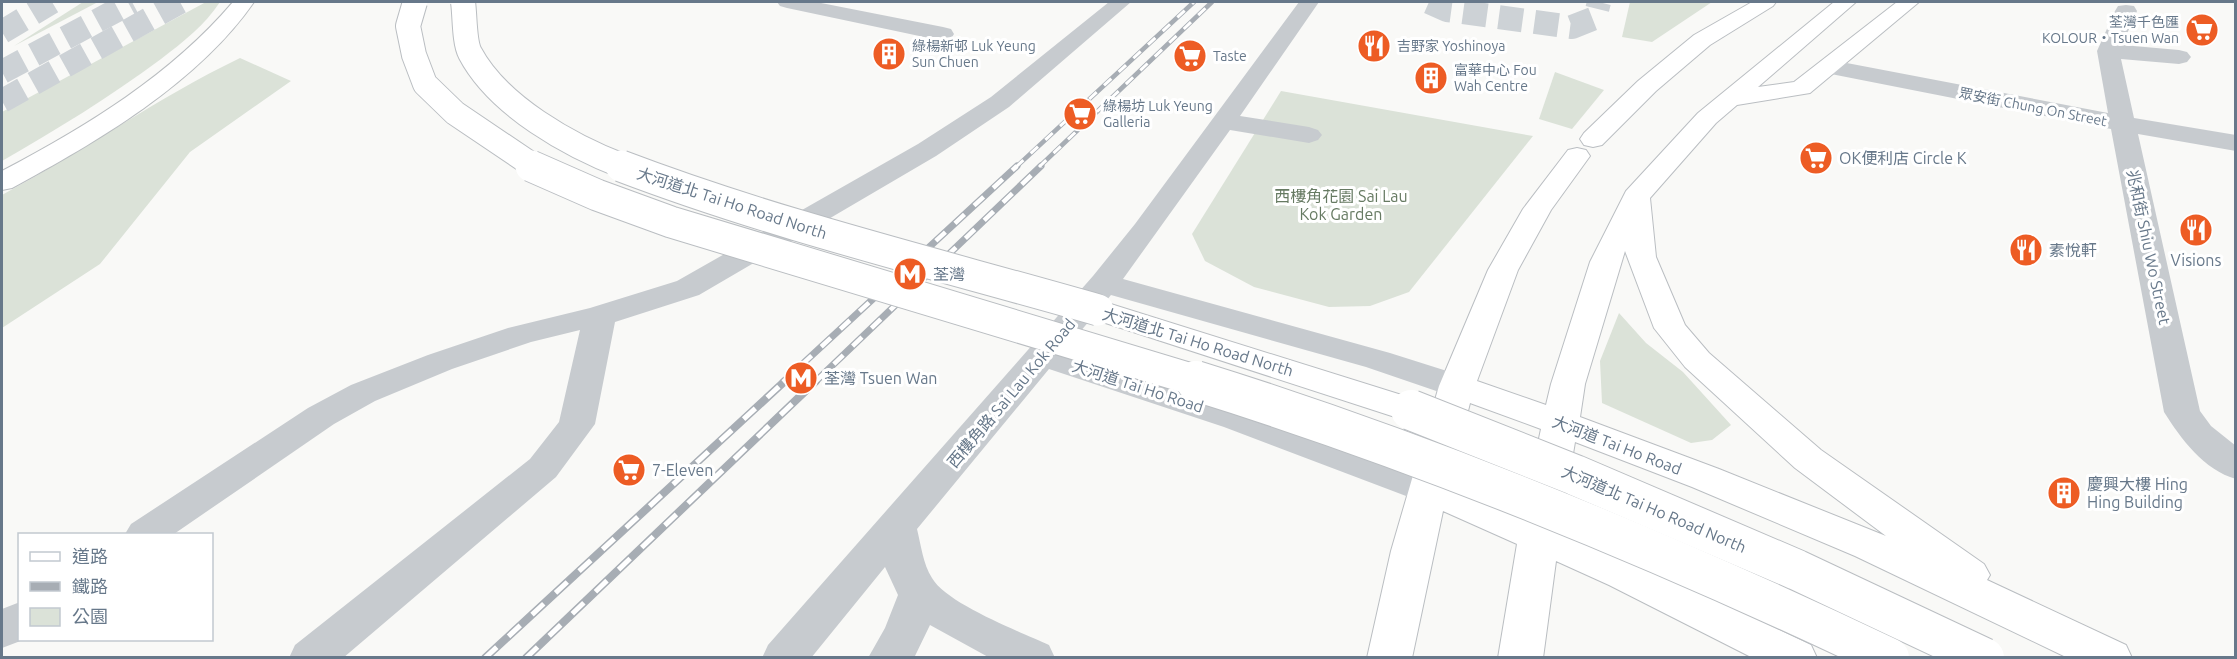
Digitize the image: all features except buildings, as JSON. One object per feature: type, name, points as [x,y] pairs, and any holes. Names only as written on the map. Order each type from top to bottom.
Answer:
[{"type":"main road","points":[[2,182],[97,126],[176,69],[223,28],[244,2]]},
{"type":"main road","name":"大河道北 Tai Ho Road North","points":[[415,2],[408,26],[414,55],[425,84],[455,113],[493,141],[540,169],[597,195],[671,222],[1084,345],[1391,445],[1559,511],[1782,607],[1889,657]]},
{"type":"main road","name":"大河道北 Tai Ho Road North","points":[[463,2],[462,23],[465,39],[473,58],[487,79],[503,95],[548,130],[600,158],[669,185],[1108,314],[1411,410],[1575,476],[1797,570],[1984,657]]},
{"type":"main road","points":[[1389,657],[1428,489],[1457,386],[1503,270],[1537,209],[1585,148],[1647,86],[1702,40],[1766,2]]},
{"type":"main road","points":[[1520,657],[1539,535],[1568,384],[1605,262],[1636,197],[1649,180],[1728,99],[1846,2]]},
{"type":"main road","points":[[1728,99],[1801,88],[1909,2]]},
{"type":"main road","points":[[1636,197],[1641,257],[1670,328],[1697,360],[1808,459],[2019,612]]},
{"type":"main road","name":"大河道 Tai Ho Road","points":[[1457,386],[1561,422],[1790,513],[2019,612],[2110,657]]},
{"type":"main road","name":"大河道 Tai Ho Road","points":[[1428,489],[1539,535],[1795,657]]},
{"type":"street","points":[[787,2],[943,34]]},
{"type":"street","points":[[146,533],[321,416],[363,393],[440,362],[520,335],[600,316],[688,288],[927,150],[1000,102],[1121,2]]},
{"type":"street","name":"西樓角路 Sai Lau Kok Road","points":[[784,657],[1104,283],[1310,2]]},
{"type":"street","points":[[2126,11],[2108,51],[2179,57]]},
{"type":"street","name":"兆和街 Shiu Wo Street","points":[[2108,51],[2182,412],[2198,435],[2235,466]]},
{"type":"street","name":"眾安街 Chung On Street","points":[[1830,67],[2235,143]]},
{"type":"street","points":[[1223,122],[1309,135]]},
{"type":"street","name":"大河道 Tai Ho Road","points":[[1104,283],[1378,360],[1457,386]]},
{"type":"street","points":[[311,657],[543,468],[577,424],[600,316]]},
{"type":"street","name":"大河道 Tai Ho Road","points":[[1043,356],[1322,447],[1428,489]]},
{"type":"street","points":[[897,527],[902,560],[920,594],[955,619],[1033,657]]},
{"type":"street","points":[[890,657],[905,633],[920,594]]},
{"type":"street","points":[[2,631],[18,620]]},
{"type":"green space","points":[[83,2],[98,2],[14,46]]},
{"type":"green space","points":[[206,2],[220,2],[201,26],[169,53],[103,100],[2,161],[2,112]]},
{"type":"green space","points":[[1630,2],[1712,2],[1652,42],[1622,37]]},
{"type":"green space","points":[[240,58],[291,81],[190,152],[100,264],[2,328],[2,195],[179,90]]},
{"type":"green space","points":[[1555,72],[1604,90],[1572,129],[1539,119]]},
{"type":"green space","name":"西樓角花園 Sai Lau Kok Garden","points":[[1281,91],[1533,136],[1409,292],[1370,306],[1329,307],[1254,287],[1205,261],[1192,234]]},
{"type":"green space","points":[[1619,313],[1646,343],[1683,372],[1731,425],[1712,440],[1691,443],[1602,403],[1600,361]]},
{"type":"tunnel","points":[[2,32],[52,2]]},
{"type":"tunnel","points":[[2,72],[132,2]]},
{"type":"tunnel","points":[[2,101],[180,2]]},
{"type":"tunnel","points":[[1429,2],[1447,10],[1572,27],[1595,18],[1599,2]]},
{"type":"railway","points":[[1016,167],[1194,2]]},
{"type":"railway","points":[[1039,167],[1212,2]]},
{"type":"railway","points":[[783,382],[1017,166]]},
{"type":"railway","points":[[815,382],[1041,166]]},
{"type":"railway","points":[[485,658],[785,381]]},
{"type":"railway","points":[[526,658],[816,381]]},
{"type":"place","name":"荃灣千色匯 KOLOUR‧Tsuen Wan","points":[[2202,30]]},
{"type":"place","name":"吉野家 Yoshinoya","points":[[1374,46]]},
{"type":"place","name":"綠楊新邨 Luk Yeung Sun Chuen","points":[[889,54]]},
{"type":"place","name":"Taste","points":[[1190,56]]},
{"type":"place","name":"富華中心 Fou Wah Centre","points":[[1431,78]]},
{"type":"place","name":"綠楊坊 Luk Yeung Galleria","points":[[1080,114]]},
{"type":"place","name":"OK便利店 Circle K","points":[[1816,158]]},
{"type":"place","name":"Visions","points":[[2196,230]]},
{"type":"place","name":"素悅軒","points":[[2026,250]]},
{"type":"place","name":"荃灣","points":[[910,274]]},
{"type":"place","name":"荃灣 Tsuen Wan","points":[[801,378]]},
{"type":"place","name":"7-Eleven","points":[[629,470]]},
{"type":"place","name":"慶興大樓 Hing Hing Building","points":[[2064,493]]}]
